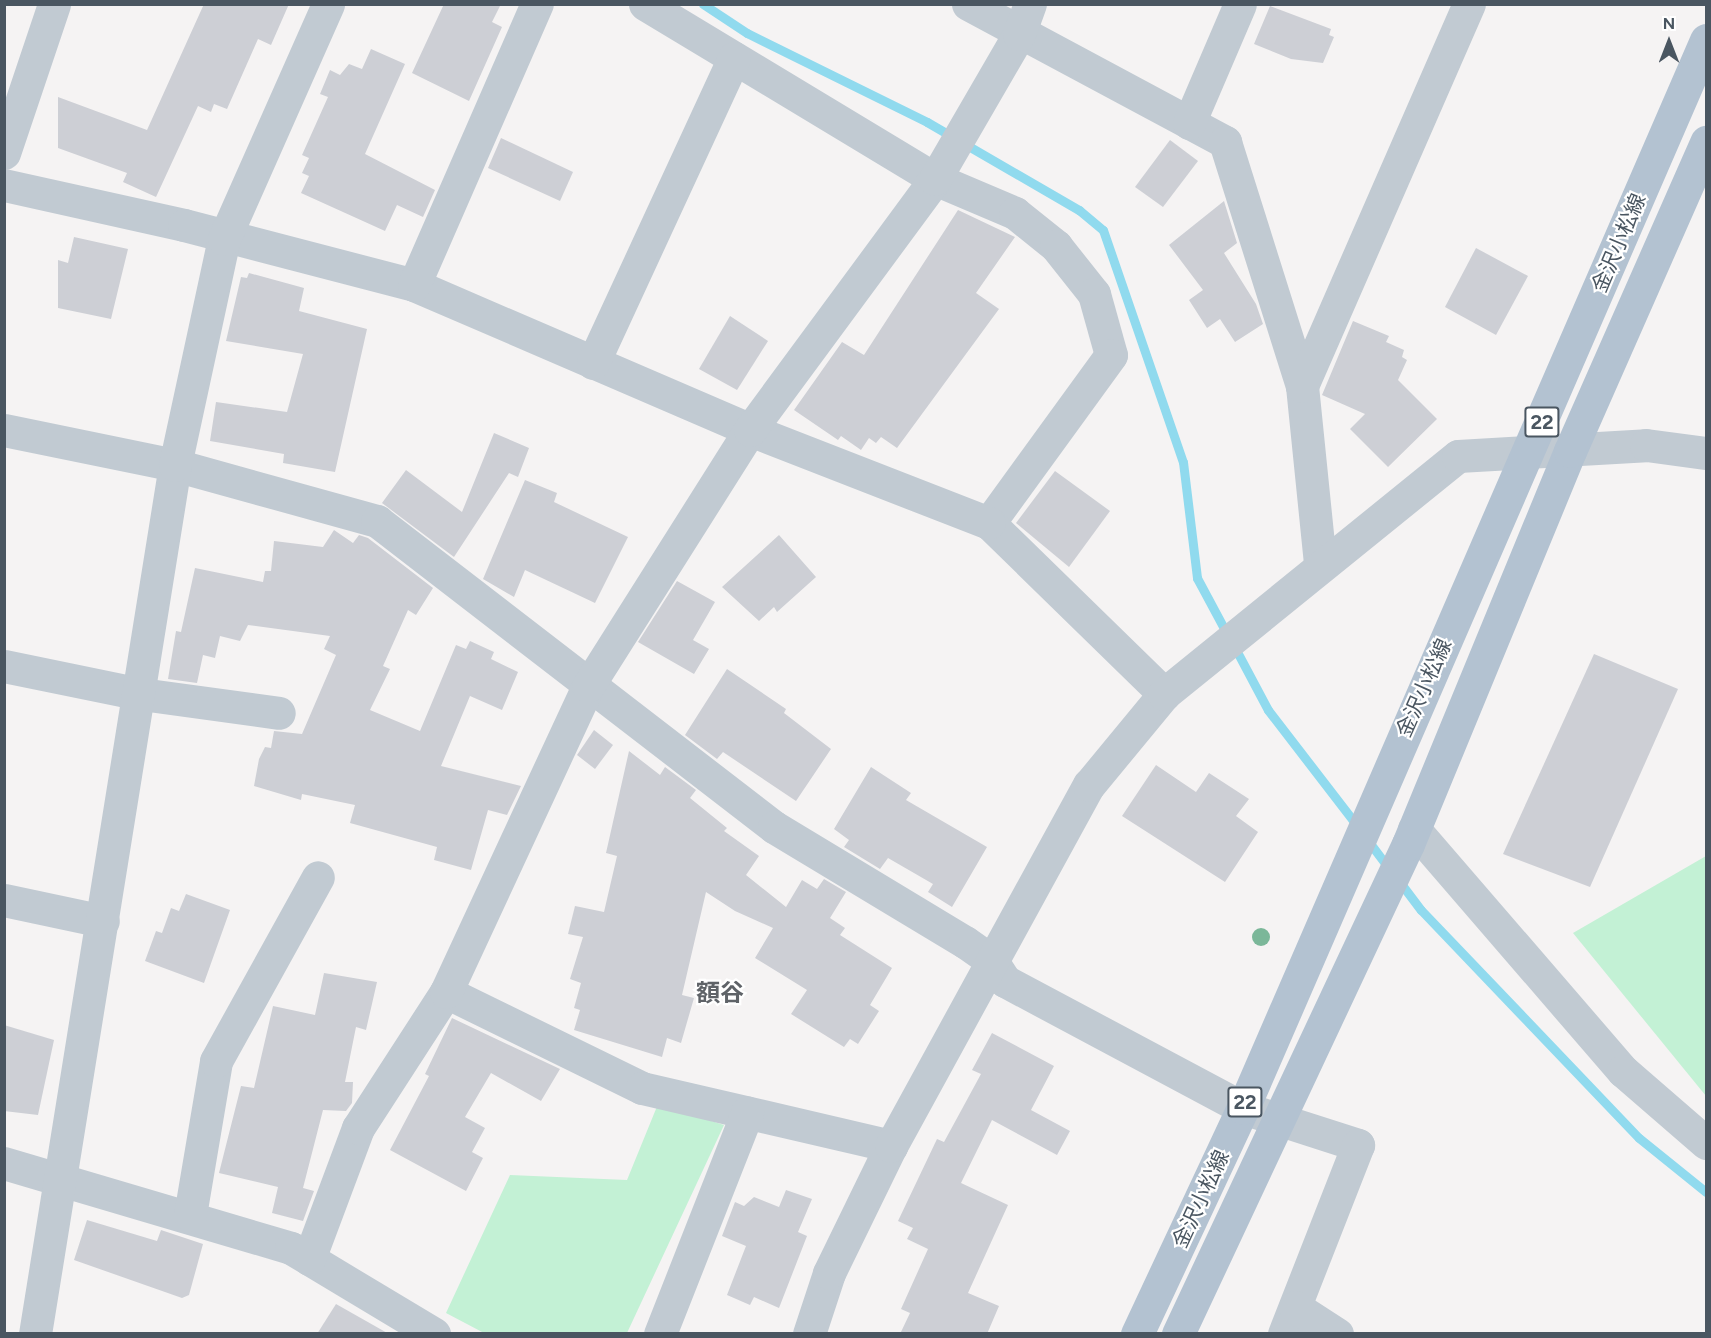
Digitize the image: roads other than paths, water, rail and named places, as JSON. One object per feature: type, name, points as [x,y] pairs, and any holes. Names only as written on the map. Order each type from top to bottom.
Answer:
[{"type":"main road","name":"金沢小松線","points":[[1137,1334],[1243,1108],[1345,867],[1530,451],[1707,40]]},
{"type":"main road","name":"金沢小松線","points":[[1178,1334],[1411,837],[1570,451],[1707,142]]},
{"type":"street","points":[[4,153],[54,4]]},
{"type":"street","points":[[35,1334],[141,694],[175,465],[224,239],[328,4]]},
{"type":"street","points":[[414,285],[537,4]]},
{"type":"street","points":[[645,4],[734,58],[1015,213],[1056,246],[1094,294],[1112,355],[989,523]]},
{"type":"street","points":[[968,4],[1024,19],[1189,123],[1225,142],[1302,386],[1320,564]]},
{"type":"street","points":[[1189,123],[1240,4]]},
{"type":"street","points":[[1302,386],[1469,4]]},
{"type":"street","points":[[309,1259],[358,1128],[446,992],[588,686],[750,430],[940,170],[1024,19]]},
{"type":"street","points":[[593,363],[734,58]]},
{"type":"street","points":[[4,185],[184,225],[224,239],[414,285],[750,430],[989,523],[1164,694]]},
{"type":"street","points":[[4,430],[175,465],[377,521],[588,686],[774,827],[992,961],[1005,981],[1243,1108],[1358,1145],[1289,1320],[1337,1334]]},
{"type":"street","points":[[809,1334],[829,1273],[891,1146],[1089,785],[1164,694],[1320,564],[1458,456],[1646,445],[1707,453]]},
{"type":"street","points":[[4,666],[141,694],[279,713]]},
{"type":"street","points":[[1411,837],[1623,1071],[1707,1143]]},
{"type":"street","points":[[190,1215],[216,1061],[318,877]]},
{"type":"street","points":[[4,900],[103,921]]},
{"type":"street","points":[[446,992],[642,1088],[891,1146]]},
{"type":"street","points":[[660,1334],[747,1113]]},
{"type":"street","points":[[4,1162],[190,1215],[291,1248],[434,1334]]},
{"type":"waterway","points":[[703,4],[747,33],[927,122],[1079,210],[1103,230],[1183,462],[1197,578],[1227,634]]},
{"type":"waterway","points":[[1234,646],[1268,710],[1358,827]]},
{"type":"waterway","points":[[1366,838],[1389,868]]},
{"type":"waterway","points":[[1399,881],[1421,910],[1639,1138],[1706,1192]]},
{"type":"district","name":"額谷","points":[[720,993]]}]
